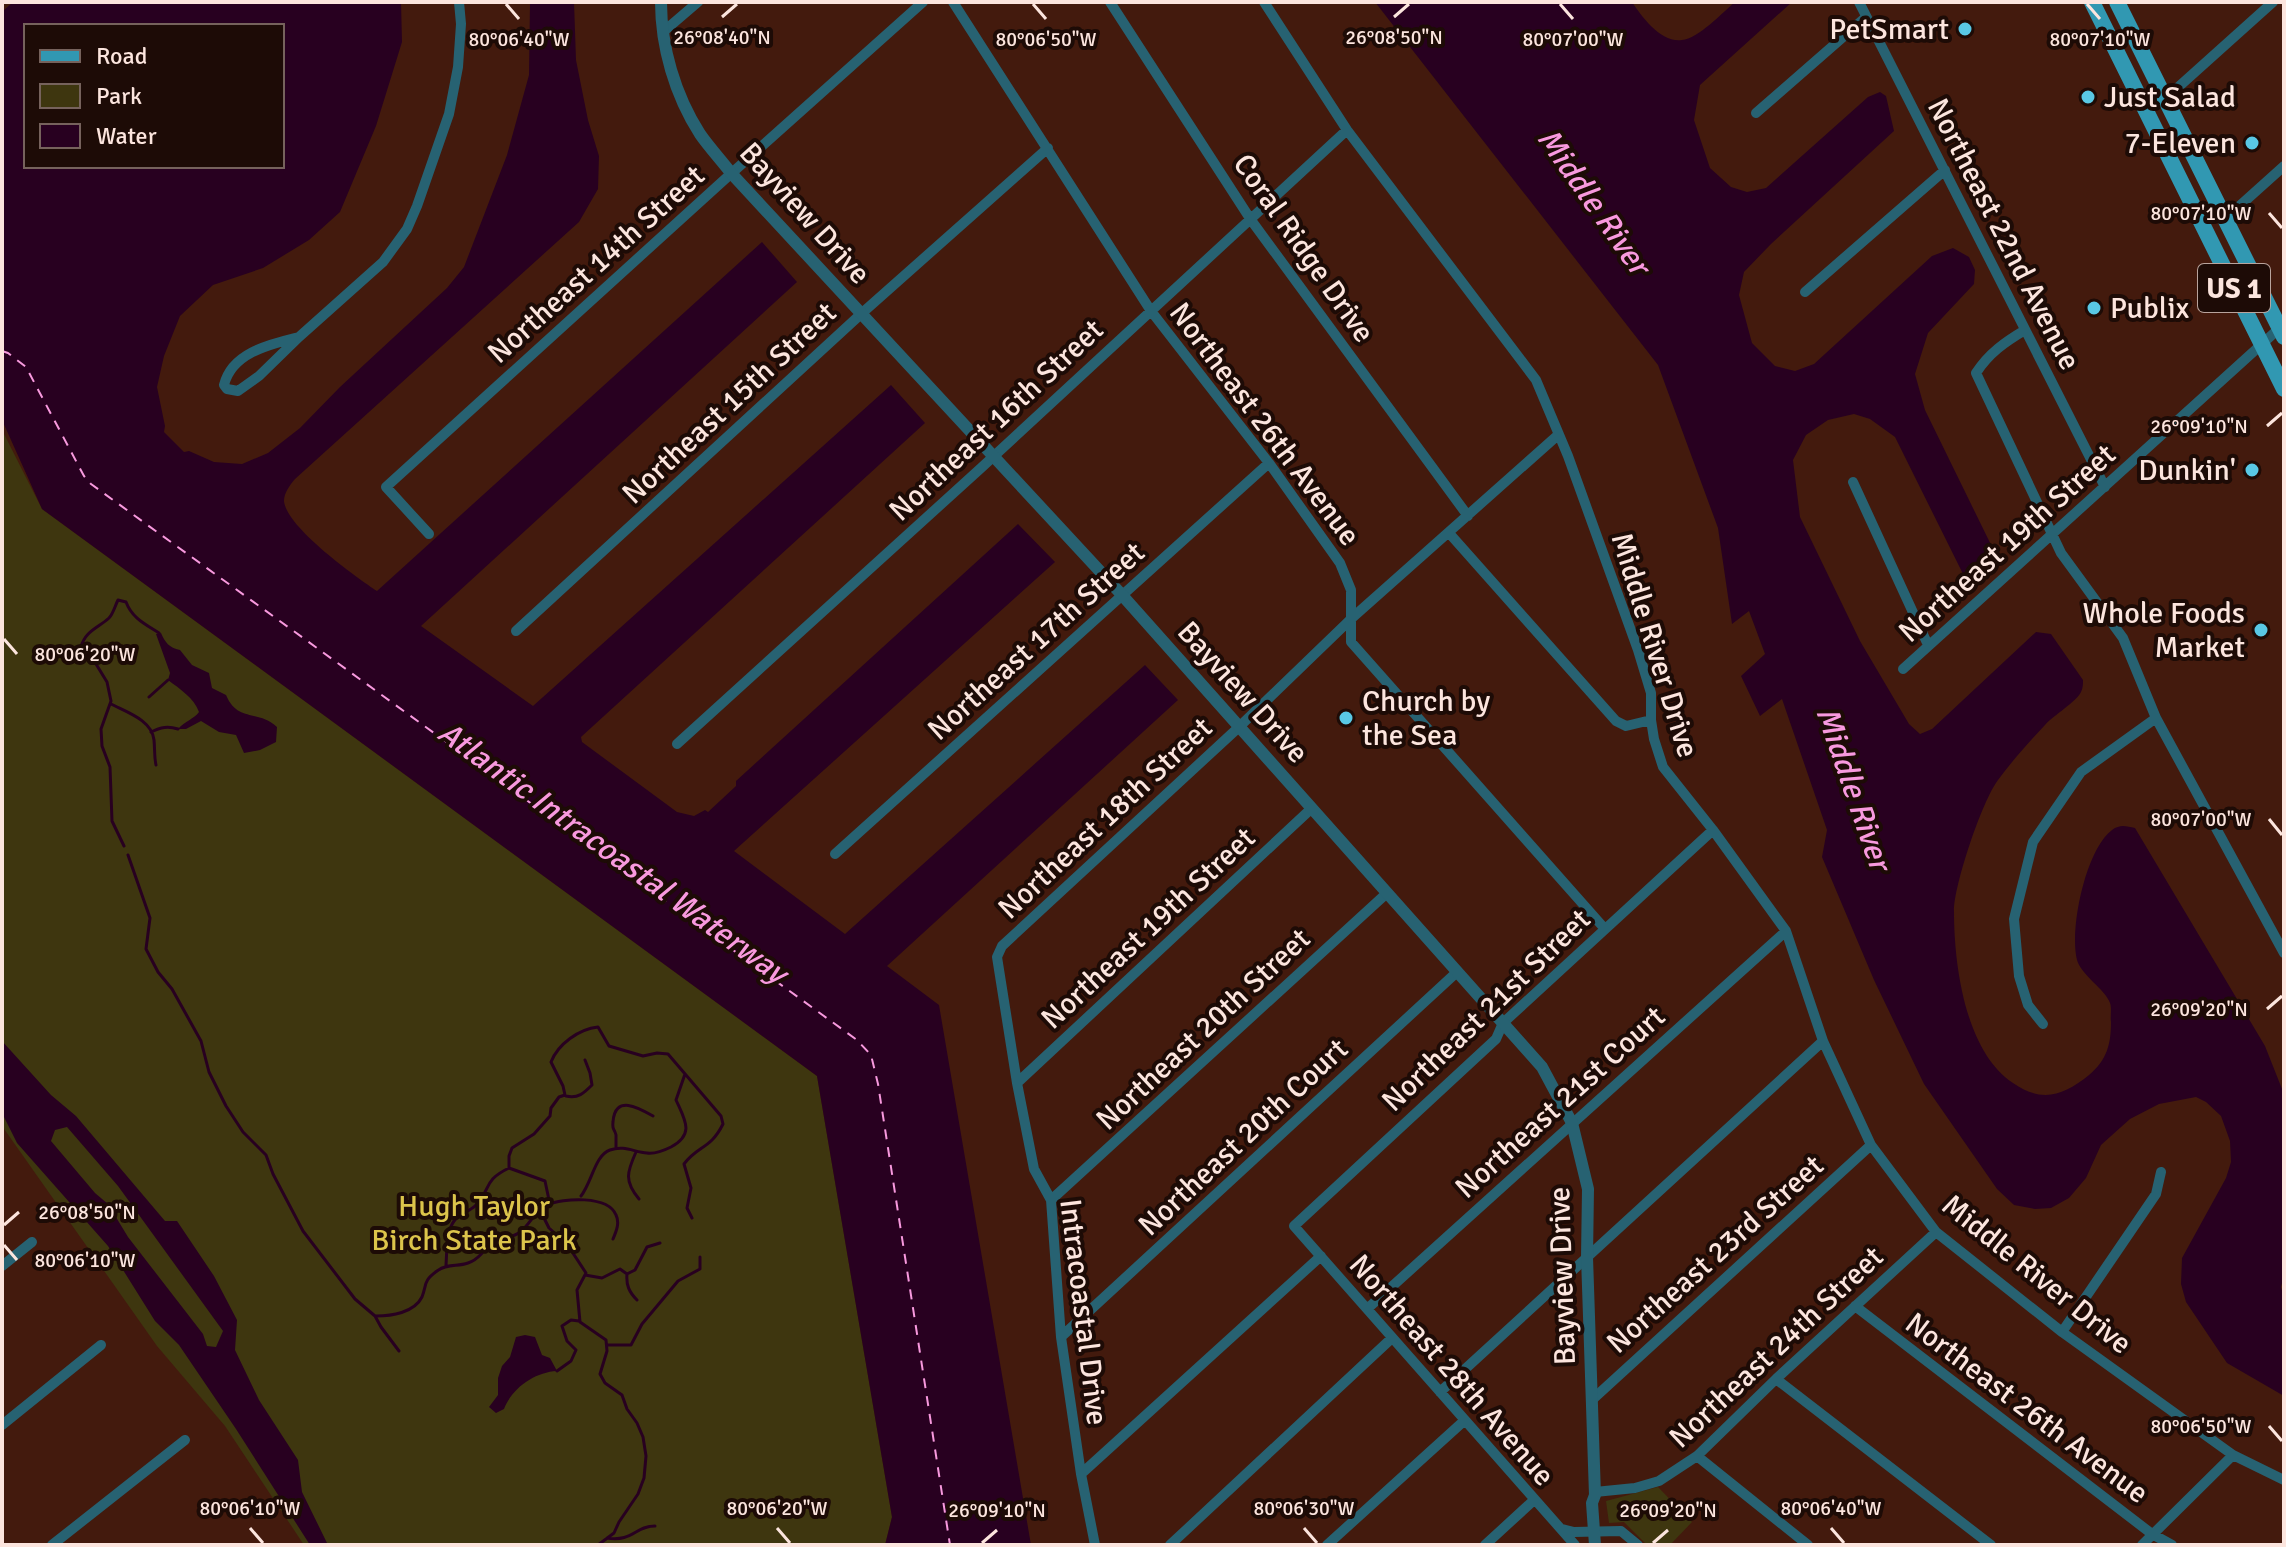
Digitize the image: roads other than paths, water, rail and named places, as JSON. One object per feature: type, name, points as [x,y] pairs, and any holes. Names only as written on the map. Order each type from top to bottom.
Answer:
[{"type":"main road","name":"US 1","points":[[2092,2],[2284,389]]},
{"type":"main road","name":"US 1","points":[[2117,2],[2282,329]]},
{"type":"main road","points":[[2144,107],[2160,108],[2175,119]]},
{"type":"street","points":[[299,337],[259,347],[237,363],[224,385],[232,391],[247,385],[383,262],[407,229],[449,114],[458,67],[459,2]]},
{"type":"street","name":"Bayview Drive","points":[[661,2],[667,58],[683,103],[700,134],[731,173],[1122,595],[1542,1067],[1572,1123],[1588,1189],[1587,1257],[1595,1494],[1592,1503],[1596,1536],[1602,1545]]},
{"type":"street","points":[[663,32],[698,2]]},
{"type":"street","name":"Northeast 14th Street","points":[[429,534],[386,487],[923,2]]},
{"type":"street","name":"Northeast 26th Avenue","points":[[953,2],[1151,311],[1269,463],[1340,563],[1351,590],[1351,642],[1605,929]]},
{"type":"street","name":"Coral Ridge Drive","points":[[1110,2],[1251,220],[1468,516]]},
{"type":"street","name":"Middle River Drive","points":[[1264,2],[1347,130],[1536,380],[1638,650],[1651,693],[1654,739],[1663,767],[1786,931],[1823,1041],[1871,1145],[1936,1232],[2062,1332],[2233,1455],[2284,1480]]},
{"type":"street","name":"Northeast 22nd Avenue","points":[[1859,2],[2105,487]]},
{"type":"street","points":[[2165,99],[2273,2]]},
{"type":"street","points":[[1756,113],[1866,17]]},
{"type":"street","name":"Northeast 16th Street","points":[[677,744],[1347,130]]},
{"type":"street","name":"Northeast 15th Street","points":[[516,631],[861,314],[1048,148]]},
{"type":"street","points":[[2225,219],[2284,166]]},
{"type":"street","points":[[1805,292],[1945,170]]},
{"type":"street","name":"Northeast 19th Street","points":[[1903,669],[2261,343],[2282,329]]},
{"type":"street","points":[[2025,330],[1999,346],[1976,373],[2061,553],[2123,638],[2156,718],[2284,953]]},
{"type":"street","name":"Northeast 18th Street","points":[[1002,946],[1352,618],[1558,435]]},
{"type":"street","name":"Northeast 17th Street","points":[[835,854],[1269,463]]},
{"type":"street","points":[[1853,482],[1928,645]]},
{"type":"street","points":[[1449,533],[1616,721],[1626,726],[1651,720]]},
{"type":"street","points":[[2043,1024],[2028,1005],[2019,976],[2014,919],[2033,842],[2081,772],[2156,718]]},
{"type":"street","name":"Northeast 19th Street","points":[[1017,1083],[1312,808]]},
{"type":"street","name":"Northeast 21st Street","points":[[1294,1226],[1496,1039],[1503,1023],[1713,830]]},
{"type":"street","name":"Northeast 20th Street","points":[[1051,1200],[1387,893]]},
{"type":"street","name":"Northeast 21st Court","points":[[1367,1309],[1786,931]]},
{"type":"street","name":"Intracoastal Drive","points":[[1002,946],[997,957],[1017,1083],[1034,1169],[1051,1200],[1061,1337],[1095,1545]]},
{"type":"street","name":"Northeast 20th Court","points":[[1061,1337],[1457,972]]},
{"type":"street","points":[[1440,1392],[1823,1041]]},
{"type":"street","name":"Northeast 23rd Street","points":[[1593,1399],[1871,1145]]},
{"type":"street","points":[[2062,1332],[2156,1194],[2161,1172]]},
{"type":"street","name":"Northeast 28th Avenue","points":[[1294,1226],[1575,1545]]},
{"type":"street","name":"Northeast 24th Street","points":[[1595,1494],[1659,1481],[1697,1456],[1936,1232]]},
{"type":"street","points":[[2,1266],[32,1242]]},
{"type":"street","points":[[1081,1474],[1321,1256]]},
{"type":"street","name":"Northeast 26th Avenue","points":[[1855,1306],[2152,1534],[2172,1545]]},
{"type":"street","points":[[1170,1545],[1392,1338]]},
{"type":"street","points":[[2,1425],[101,1345]]},
{"type":"street","points":[[1776,1379],[1991,1545]]},
{"type":"street","points":[[1327,1545],[1465,1420]]},
{"type":"street","points":[[52,1545],[185,1440]]},
{"type":"street","points":[[2142,1545],[2233,1455]]},
{"type":"street","points":[[1697,1456],[1808,1545]]},
{"type":"street","points":[[1485,1545],[1534,1500]]},
{"type":"street","points":[[1559,1527],[1596,1536],[1621,1531],[1638,1545]]},
{"type":"water","name":"Atlantic Intracoastal Waterway","points":[[13,2],[401,2],[402,42],[376,126],[340,212],[309,240],[263,268],[213,285],[180,316],[164,356],[157,387],[164,432],[184,452],[189,451],[214,462],[242,464],[268,453],[300,428],[447,288],[464,267],[507,155],[529,75],[530,2],[574,2],[576,60],[599,156],[598,189],[579,222],[295,479],[284,501],[296,524],[309,537],[377,591],[762,242],[797,282],[421,626],[533,706],[891,385],[925,423],[581,737],[582,742],[677,812],[694,816],[705,810],[708,812],[736,786],[736,781],[1018,524],[1055,562],[734,851],[845,934],[1145,665],[1178,700],[887,966],[939,1005],[1031,1545],[885,1545],[892,1517],[817,1076],[42,509],[2,420],[2,12]]},
{"type":"water","name":"Middle River","points":[[1375,2],[1632,2],[1660,33],[1674,40],[1682,40],[1703,30],[1735,2],[1792,2],[1700,85],[1694,120],[1710,168],[1731,187],[1747,192],[1766,188],[1868,97],[1880,92],[1886,96],[1894,131],[1744,272],[1739,295],[1752,343],[1775,366],[1795,371],[1814,364],[1932,256],[1953,248],[1969,257],[1975,270],[1974,284],[1928,333],[1915,374],[1925,410],[1995,553],[1993,562],[1967,582],[1895,437],[1870,419],[1854,414],[1828,420],[1806,435],[1793,460],[1800,517],[1860,641],[1909,724],[1920,734],[1932,729],[2036,632],[2051,634],[2083,680],[2078,696],[2045,725],[1998,780],[1977,824],[1954,911],[1956,956],[1966,1005],[1973,1029],[1997,1069],[2024,1089],[2043,1095],[2061,1092],[2095,1069],[2109,1044],[2111,1007],[2079,966],[2075,946],[2078,910],[2087,871],[2103,840],[2118,827],[2135,828],[2265,1046],[2284,1094],[2284,1275],[2281,1287],[2284,1298],[2284,1396],[2227,1363],[2186,1302],[2181,1284],[2182,1258],[2226,1178],[2231,1162],[2230,1141],[2221,1116],[2206,1102],[2196,1097],[2159,1104],[2130,1119],[2101,1145],[2086,1178],[2069,1198],[2051,1208],[2035,1209],[2014,1205],[1997,1189],[1924,1084],[1874,980],[1822,857],[1827,830],[1782,699],[1760,716],[1741,676],[1765,654],[1749,611],[1732,624],[1718,528],[1658,365]]},
{"type":"water","points":[[161,633],[168,644],[180,650],[192,665],[209,673],[212,688],[226,695],[236,709],[263,718],[277,727],[276,742],[244,753],[236,735],[219,732],[201,721],[186,729],[178,729],[199,712],[190,698],[168,680],[170,673],[156,634]]},
{"type":"water","points":[[2,1041],[51,1095],[76,1116],[165,1221],[177,1221],[214,1276],[237,1320],[235,1350],[259,1400],[298,1460],[302,1492],[328,1545],[310,1545],[179,1345],[155,1321],[108,1246],[17,1143],[2,1113]],"holes":[[[67,1127],[118,1186],[223,1331],[216,1347],[207,1346],[203,1334],[128,1237],[108,1204],[51,1141],[55,1130]]]},
{"type":"water","points":[[516,1337],[535,1337],[542,1355],[550,1358],[557,1371],[525,1382],[504,1409],[496,1413],[489,1407],[498,1395],[502,1366],[510,1357]]},
{"type":"waterway","points":[[124,846],[112,821],[110,767],[102,746],[101,729],[111,701],[107,682],[81,647],[89,633],[110,616],[118,600],[126,602],[135,616],[159,633]]},
{"type":"waterway","points":[[149,697],[168,680]]},
{"type":"waterway","points":[[111,704],[149,727],[154,740],[156,765]]},
{"type":"waterway","points":[[151,732],[164,728],[178,729]]},
{"type":"waterway","points":[[128,855],[150,918],[146,949],[201,1041],[209,1072],[226,1106],[243,1132],[266,1155],[303,1231],[355,1299],[375,1316],[399,1351]]},
{"type":"waterway","points":[[509,1168],[512,1148],[534,1134],[550,1116],[551,1108],[559,1097],[565,1095],[551,1062],[554,1055],[570,1038],[598,1027],[609,1046],[643,1056],[668,1054],[721,1116],[723,1124],[718,1132],[684,1164],[691,1188],[687,1208],[692,1218]]},
{"type":"waterway","points":[[566,1096],[577,1096],[592,1085],[585,1060]]},
{"type":"waterway","points":[[581,1196],[597,1163],[610,1150],[620,1148],[656,1153],[671,1147],[683,1137],[686,1126],[676,1100],[685,1074]]},
{"type":"waterway","points":[[616,1148],[613,1125],[618,1108],[628,1106],[653,1116]]},
{"type":"waterway","points":[[636,1152],[628,1176],[639,1199]]},
{"type":"waterway","points":[[446,1265],[451,1226],[459,1216],[475,1206],[495,1177],[509,1168],[545,1181],[549,1200],[544,1218],[549,1228],[567,1244],[586,1273],[577,1290],[580,1322],[606,1340],[607,1351],[600,1374],[605,1383],[622,1395],[643,1437],[646,1456],[644,1478],[638,1494],[614,1533],[598,1545]]},
{"type":"waterway","points":[[376,1316],[395,1314],[414,1307],[422,1297],[427,1280],[437,1271],[472,1262],[491,1241],[517,1234],[547,1205],[574,1200],[604,1204],[617,1218],[613,1239]]},
{"type":"waterway","points":[[627,1274],[635,1270],[647,1247],[660,1243]]},
{"type":"waterway","points":[[608,1345],[631,1345],[642,1324],[678,1281],[700,1269],[700,1257]]},
{"type":"waterway","points":[[585,1275],[602,1278],[620,1269],[627,1274],[629,1288],[637,1300]]},
{"type":"waterway","points":[[557,1371],[571,1361],[576,1350],[567,1341],[562,1326],[571,1320],[579,1321]]},
{"type":"waterway","points":[[607,1538],[623,1538],[655,1526]]},
{"type":"place","name":"PetSmart","points":[[1965,29]]},
{"type":"place","name":"Just Salad","points":[[2088,97]]},
{"type":"place","name":"7-Eleven","points":[[2252,143]]},
{"type":"place","name":"Publix","points":[[2094,308]]},
{"type":"place","name":"Dunkin'","points":[[2252,470]]},
{"type":"place","name":"Whole Foods Market","points":[[2261,630]]},
{"type":"place","name":"Church by the Sea","points":[[1346,718]]},
{"type":"park label","name":"Hugh Taylor Birch State Park","points":[[474,1223]]}]
